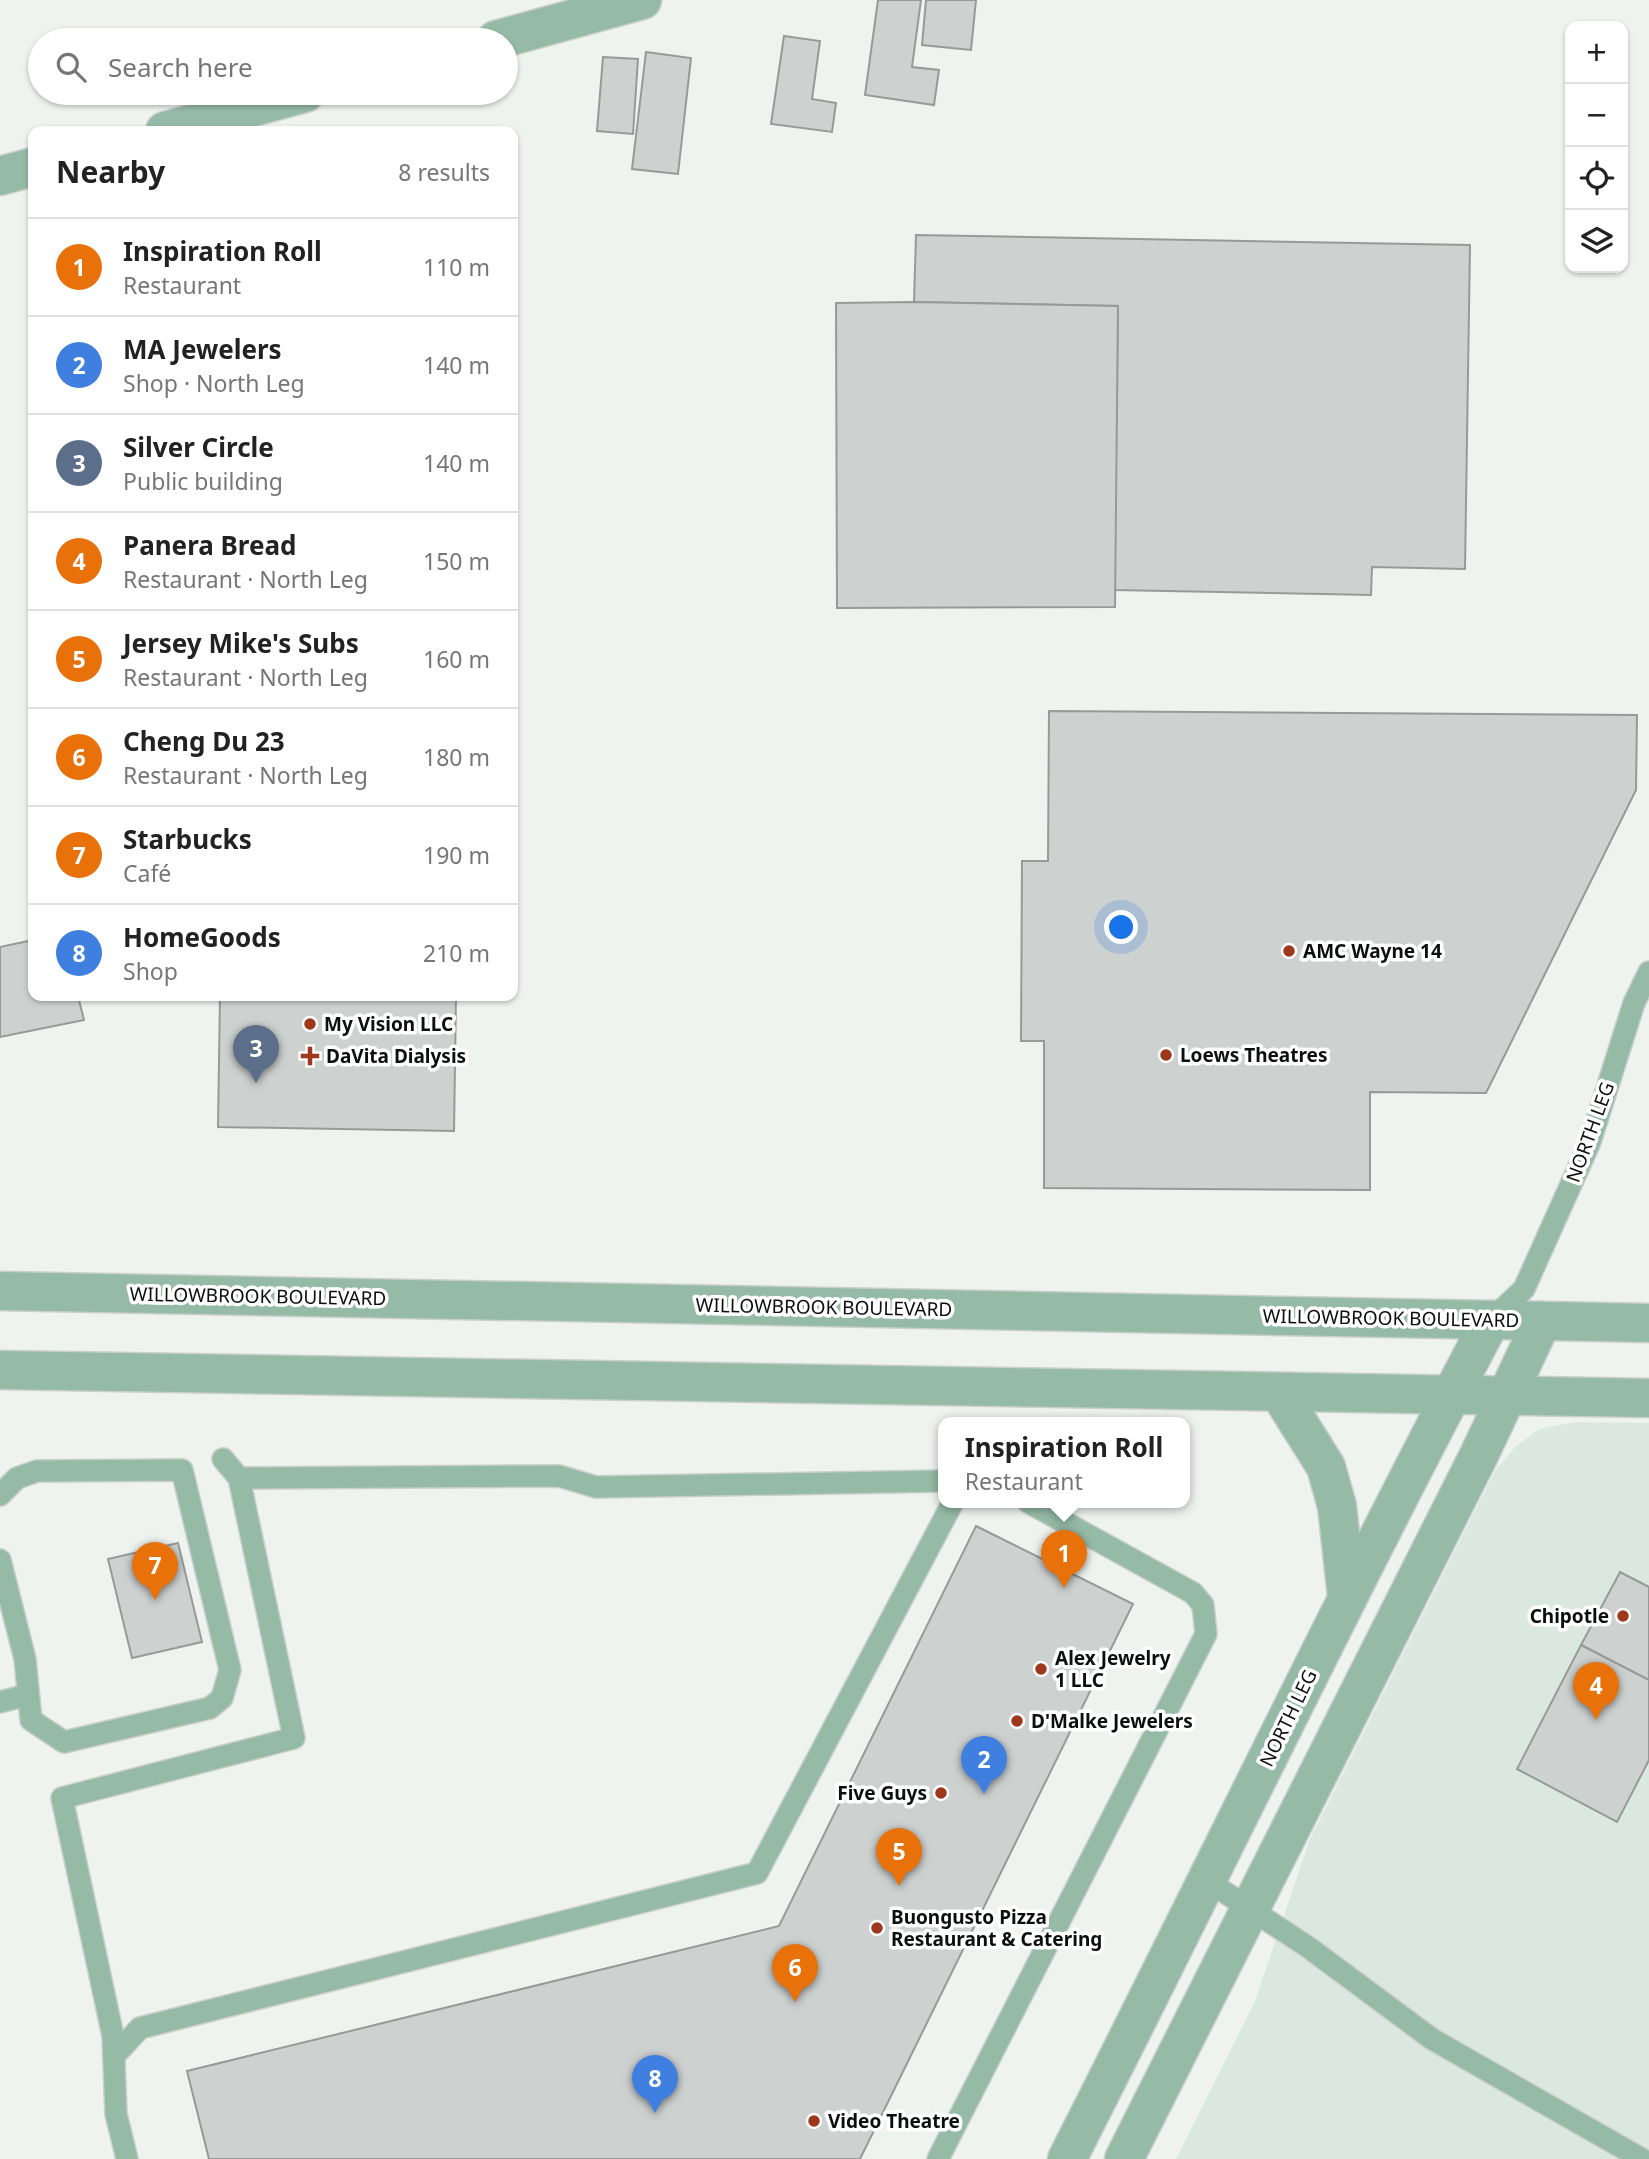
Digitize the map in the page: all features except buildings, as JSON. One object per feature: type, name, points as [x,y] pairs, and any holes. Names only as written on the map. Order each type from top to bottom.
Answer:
[{"type":"street","points":[[518,34],[642,0]]},
{"type":"street","points":[[183,126],[261,105]]},
{"type":"street","points":[[0,176],[28,168]]},
{"type":"street","name":"WILLOWBROOK BOULEVARD","points":[[0,1291],[1649,1323]]},
{"type":"street","name":"NORTH LEG","points":[[1067,2159],[1209,1882],[1347,1597],[1491,1320]]},
{"type":"street","points":[[1124,2159],[1542,1321]]},
{"type":"street","points":[[0,1370],[1649,1398]]},
{"type":"street","points":[[1279,1392],[1326,1467],[1337,1506],[1347,1597]]},
{"type":"lane","name":"NORTH LEG","points":[[1491,1320],[1524,1289],[1590,1142],[1634,1003],[1649,972]]},
{"type":"lane","points":[[1524,1289],[1542,1321]]},
{"type":"lane","points":[[127,2159],[116,2113],[113,2036],[62,1798],[294,1738],[239,1478],[223,1459]]},
{"type":"lane","points":[[0,1495],[17,1478],[37,1471],[182,1470],[230,1670],[222,1698],[210,1707],[64,1742],[31,1720],[25,1659],[0,1560]]},
{"type":"lane","points":[[239,1478],[559,1476],[596,1487],[938,1481]]},
{"type":"lane","points":[[114,2056],[140,2028],[757,1873],[950,1508]]},
{"type":"lane","points":[[938,2159],[1206,1634],[1203,1605],[1193,1593],[1039,1508]]},
{"type":"lane","points":[[0,1702],[27,1695]]},
{"type":"lane","points":[[1209,1882],[1250,1906],[1432,2039],[1642,2159]]},
{"type":"shaded area","points":[[1575,1422],[1649,1423],[1649,2159],[1176,2159],[1255,2001],[1310,1839],[1495,1471],[1515,1447],[1539,1429]]},
{"type":"place","name":"AMC Wayne 14","points":[[1289,951]]},
{"type":"place","name":"My Vision LLC","points":[[310,1024]]},
{"type":"place","name":"Loews Theatres","points":[[1166,1055]]},
{"type":"place","name":"DaVita Dialysis","points":[[310,1056]]},
{"type":"place","name":"Silver Circle","points":[[256,1083]]},
{"type":"place","name":"Inspiration Roll","points":[[1064,1588]]},
{"type":"place","name":"Starbucks","points":[[155,1600]]},
{"type":"place","name":"Chipotle","points":[[1623,1616]]},
{"type":"place","name":"Alex Jewelry 1 LLC","points":[[1041,1669]]},
{"type":"place","name":"Panera Bread","points":[[1596,1720]]},
{"type":"place","name":"D'Malke Jewelers","points":[[1017,1721]]},
{"type":"place","name":"Five Guys","points":[[941,1793]]},
{"type":"place","name":"MA Jewelers","points":[[984,1794]]},
{"type":"place","name":"Jersey Mike's Subs","points":[[899,1886]]},
{"type":"place","name":"Buongusto Pizza Restaurant & Catering","points":[[877,1928]]},
{"type":"place","name":"Cheng Du 23","points":[[795,2002]]},
{"type":"place","name":"HomeGoods","points":[[655,2113]]},
{"type":"place","name":"Video Theatre","points":[[814,2121]]}]
